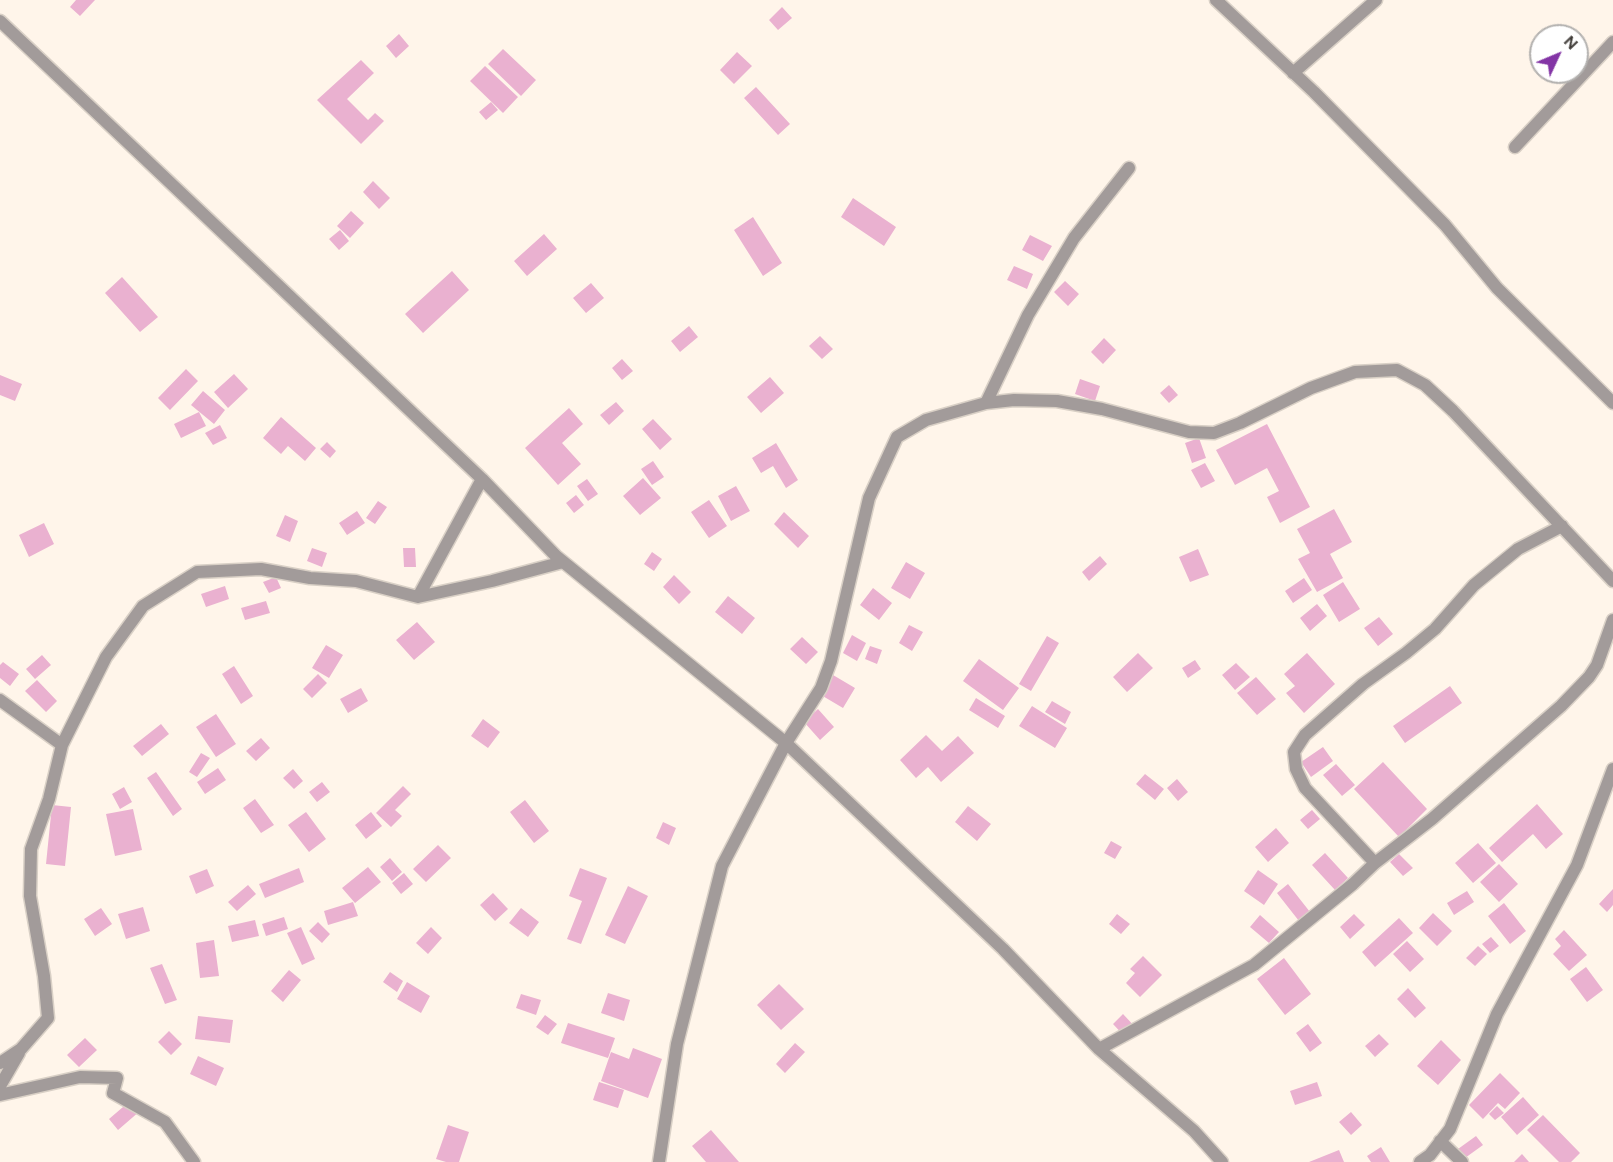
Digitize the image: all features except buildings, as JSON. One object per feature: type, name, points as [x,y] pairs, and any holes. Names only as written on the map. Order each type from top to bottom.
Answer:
[{"type":"street","points":[[1216,0],[1293,73],[1445,225],[1497,288],[1613,403]]},
{"type":"street","points":[[1293,73],[1376,0]]},
{"type":"street","points":[[0,21],[482,479],[563,562],[786,743],[994,941],[1099,1049],[1194,1131],[1222,1162]]},
{"type":"street","points":[[1515,147],[1613,42]]},
{"type":"street","points":[[986,403],[1028,315],[1074,238],[1130,168]]},
{"type":"street","points":[[659,1162],[676,1044],[722,866],[786,743],[821,688],[831,661],[869,498],[897,437],[926,420],[986,403],[1014,400],[1057,401],[1102,409],[1189,432],[1214,432],[1240,423],[1311,388],[1355,372],[1397,370],[1425,385],[1454,411],[1613,581]]},
{"type":"street","points":[[418,597],[482,479]]},
{"type":"street","points":[[1375,863],[1305,788],[1296,769],[1294,752],[1305,735],[1355,690],[1435,629],[1474,585],[1518,549],[1562,526]]},
{"type":"street","points":[[0,1086],[21,1049],[48,1018],[44,976],[30,896],[31,849],[49,799],[62,745],[106,657],[143,606],[197,572],[261,569],[310,578],[356,581],[418,597],[492,581],[563,562]]},
{"type":"street","points":[[1099,1049],[1254,964],[1353,884],[1375,863],[1432,819],[1561,706],[1589,677],[1597,665],[1613,620]]},
{"type":"street","points":[[0,700],[62,745]]},
{"type":"street","points":[[1420,1162],[1430,1155],[1450,1129],[1497,1014],[1577,865],[1613,769]]},
{"type":"street","points":[[0,1063],[21,1049]]},
{"type":"street","points":[[0,1095],[80,1077],[117,1078],[113,1093],[165,1122],[194,1162]]},
{"type":"street","points":[[1440,1141],[1462,1162]]}]
